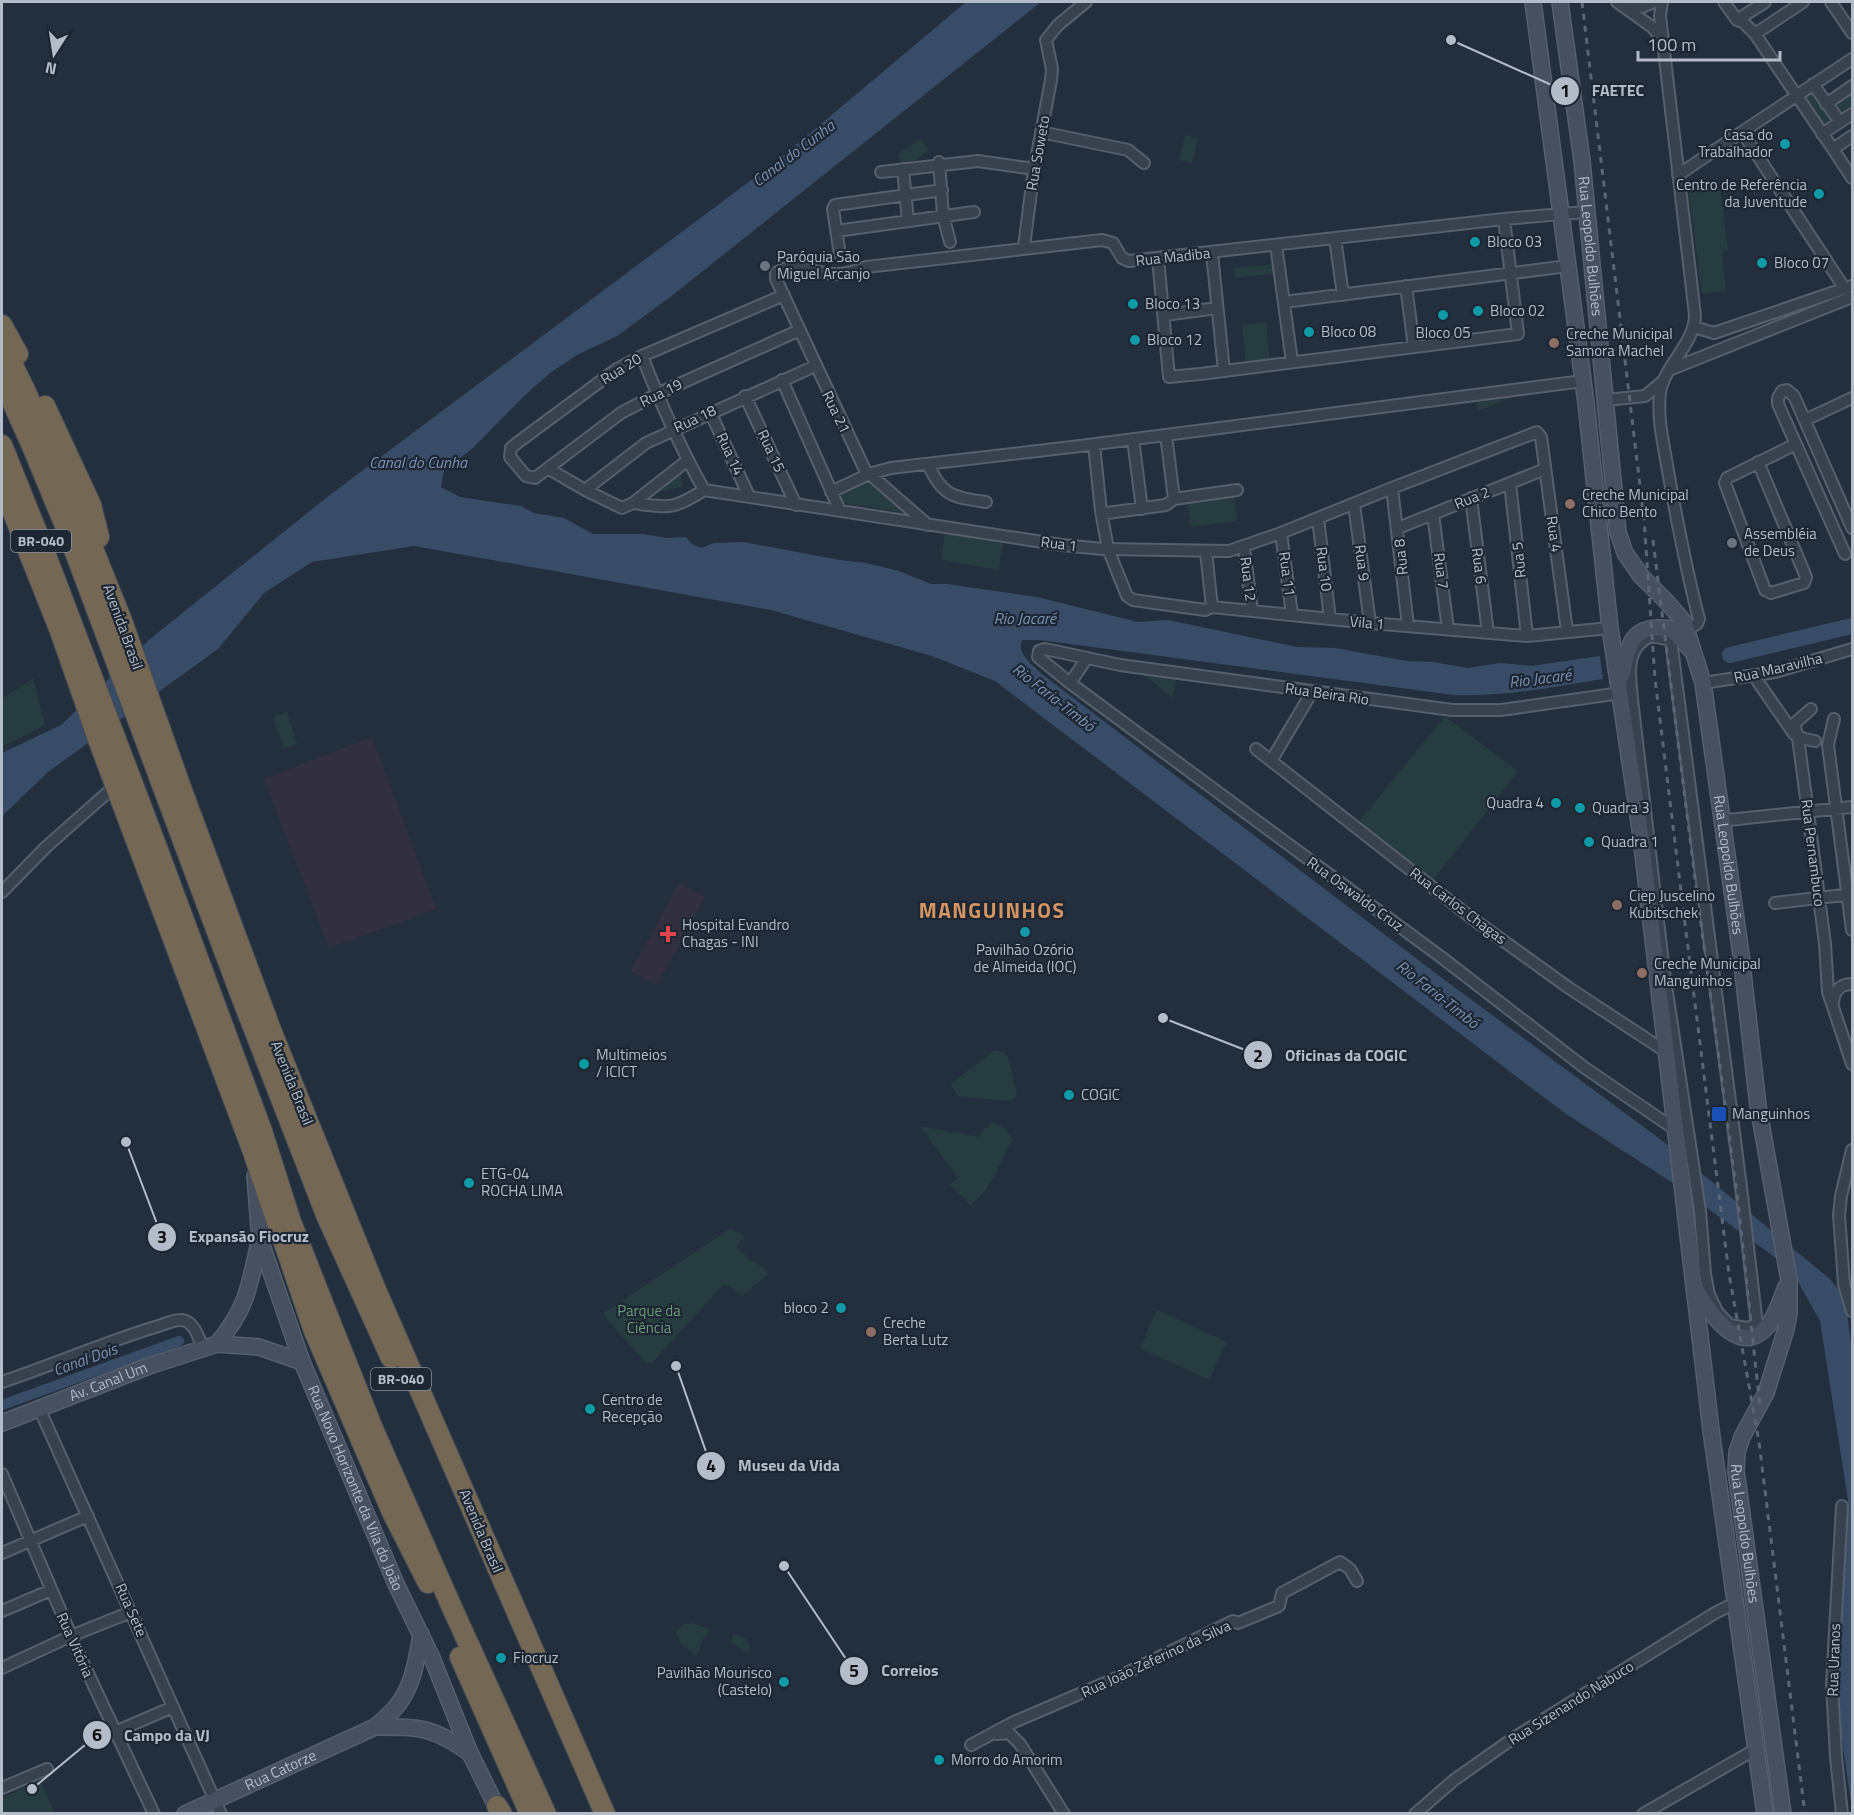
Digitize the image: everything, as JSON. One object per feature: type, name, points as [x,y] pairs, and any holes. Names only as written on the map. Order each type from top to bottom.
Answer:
[{"type":"highway","points":[[2,324],[62,439],[88,499],[125,629]]},
{"type":"highway","name":"Avenida Brasil","points":[[2,343],[76,506],[125,629],[157,748],[241,996],[327,1217],[535,1680],[591,1814]]},
{"type":"highway","name":"Avenida Brasil","points":[[2,379],[51,489],[104,631],[157,748],[376,1290],[605,1814]]},
{"type":"highway","name":"BR-040","points":[[2,445],[32,517],[71,642],[116,762],[262,1131],[291,1222],[373,1429],[546,1814]]},
{"type":"highway","points":[[2,485],[71,642]]},
{"type":"highway","points":[[116,762],[116,785],[252,1149],[314,1331],[392,1512],[425,1577],[530,1814]]},
{"type":"highway","points":[[373,1429],[392,1512]]},
{"type":"main road","name":"Rua Leopoldo Bulhões","points":[[1533,2],[1583,381],[1610,628],[1641,829],[1676,1130],[1685,1152],[1684,1196],[1694,1285],[1765,1814]]},
{"type":"main road","name":"Rua Leopoldo Bulhões","points":[[1560,2],[1582,161],[1620,543],[1641,576],[1667,602],[1688,629],[1703,683],[1741,955],[1758,1106],[1789,1275],[1789,1313],[1786,1329],[1766,1393],[1742,1437],[1737,1452],[1736,1471],[1783,1814]]},
{"type":"main road","points":[[1620,688],[1629,644],[1643,632],[1654,628],[1672,629],[1694,654]]},
{"type":"main road","name":"Rua Novo Horizonte da Vila do João","points":[[252,1149],[260,1240],[302,1362],[396,1584],[421,1634],[470,1753],[500,1811]]},
{"type":"main road","points":[[210,1347],[230,1328],[246,1299],[260,1240]]},
{"type":"main road","points":[[1694,1285],[1712,1315],[1722,1326],[1731,1333],[1748,1337],[1759,1332],[1773,1318],[1789,1275]]},
{"type":"main road","points":[[210,1347],[259,1347],[302,1362]]},
{"type":"main road","name":"Av. Canal Um","points":[[2,1423],[149,1366],[210,1347]]},
{"type":"main road","name":"Rua Catorze","points":[[185,1814],[218,1807],[375,1727],[396,1707],[405,1693],[416,1663],[421,1634]]},
{"type":"main road","name":"Rua Catorze","points":[[375,1727],[418,1727],[434,1731],[451,1739],[470,1753]]},
{"type":"street","name":"Rua Soweto","points":[[1024,247],[1034,169],[1051,80],[1046,40],[1058,25],[1086,2]]},
{"type":"street","points":[[1620,4],[1642,7],[1654,2]]},
{"type":"street","points":[[1662,2],[1660,16],[1695,315],[1694,327],[1663,381],[1660,395],[1661,428],[1680,539],[1699,619],[1698,624],[1688,629]]},
{"type":"street","points":[[1724,2],[1737,20],[1743,22],[1755,34],[1852,178]]},
{"type":"street","points":[[1737,20],[1765,2]]},
{"type":"street","points":[[1755,34],[1803,2]]},
{"type":"street","points":[[1831,2],[1852,33]]},
{"type":"street","points":[[1620,4],[1652,27],[1664,40]]},
{"type":"street","points":[[1678,176],[1852,59]]},
{"type":"street","points":[[1814,84],[1840,122]]},
{"type":"street","points":[[1826,104],[1852,86]]},
{"type":"street","points":[[1822,134],[1852,114]]},
{"type":"street","points":[[1041,132],[1128,150],[1144,163]]},
{"type":"street","points":[[1742,132],[1850,290]]},
{"type":"street","points":[[1833,149],[1852,138]]},
{"type":"street","points":[[881,172],[978,161],[1034,169]]},
{"type":"street","points":[[939,164],[941,196],[950,243]]},
{"type":"street","points":[[903,169],[908,221]]},
{"type":"street","points":[[840,255],[833,209],[835,205],[942,190]]},
{"type":"street","points":[[836,231],[974,212]]},
{"type":"street","name":"Rua Madiba","points":[[775,276],[780,270],[790,267],[835,274],[866,267],[1024,247],[1102,240],[1113,243],[1125,260],[1158,258],[1504,219],[1587,212]]},
{"type":"street","points":[[1158,258],[1169,377],[1224,371],[1518,334],[1504,219]]},
{"type":"street","points":[[1335,238],[1343,295]]},
{"type":"street","points":[[1276,245],[1292,362]]},
{"type":"street","points":[[1212,253],[1224,371]]},
{"type":"street","points":[[1284,302],[1568,266]]},
{"type":"street","name":"Rua 21","points":[[775,276],[865,471],[928,525]]},
{"type":"street","points":[[1406,286],[1414,347]]},
{"type":"street","points":[[1694,327],[1714,333],[1850,290]]},
{"type":"street","points":[[1669,370],[1850,290]]},
{"type":"street","name":"Rua 20","points":[[535,478],[526,476],[515,464],[510,457],[511,448],[617,369],[784,295]]},
{"type":"street","points":[[1165,315],[1217,308]]},
{"type":"street","name":"Rua 19","points":[[535,478],[621,413],[657,394],[800,330]]},
{"type":"street","points":[[633,503],[674,506],[704,490],[657,394],[642,356]]},
{"type":"street","name":"Rua 18","points":[[585,490],[646,443],[815,366]]},
{"type":"street","points":[[782,380],[840,511]]},
{"type":"street","points":[[831,492],[869,474],[891,468],[1094,445],[1583,381]]},
{"type":"street","points":[[1606,400],[1644,396],[1663,381]]},
{"type":"street","points":[[1845,554],[1778,404],[1782,391],[1787,390],[1794,396],[1852,528]]},
{"type":"street","name":"Rua 15","points":[[745,396],[796,505]]},
{"type":"street","points":[[1805,420],[1852,398]]},
{"type":"street","name":"Rua 14","points":[[710,412],[749,496]]},
{"type":"street","name":"Rua 1","points":[[704,490],[1062,545],[1108,549],[1229,551],[1281,533],[1530,433],[1537,432],[1541,437]]},
{"type":"street","points":[[1166,435],[1174,499]]},
{"type":"street","name":"Rua 4","points":[[1541,437],[1567,631]]},
{"type":"street","points":[[1133,440],[1142,509]]},
{"type":"street","points":[[1758,462],[1806,577],[1804,583],[1771,593],[1766,590],[1726,487],[1727,478],[1758,462],[1796,444]]},
{"type":"street","points":[[1094,445],[1101,511],[1108,549]]},
{"type":"street","points":[[549,469],[619,508],[633,503],[688,460]]},
{"type":"street","points":[[928,464],[937,484],[945,492],[986,502]]},
{"type":"street","name":"Rua 2","points":[[1398,528],[1545,469]]},
{"type":"street","name":"Rua 5","points":[[1510,483],[1527,636]]},
{"type":"street","name":"Rua 8","points":[[1392,488],[1408,626]]},
{"type":"street","points":[[1101,511],[1107,513],[1142,509],[1166,505],[1179,496],[1237,490]]},
{"type":"street","name":"Rua 6","points":[[1471,498],[1488,633]]},
{"type":"street","name":"Rua 9","points":[[1354,504],[1370,623]]},
{"type":"street","name":"Rua 7","points":[[1433,513],[1448,629]]},
{"type":"street","name":"Rua 10","points":[[1318,518],[1330,619]]},
{"type":"street","name":"Rua 11","points":[[1281,533],[1292,614]]},
{"type":"street","name":"Rua 12","points":[[1244,547],[1252,611]]},
{"type":"street","name":"Vila 1","points":[[1108,549],[1127,596],[1133,600],[1205,610],[1212,607],[1527,636],[1610,628]]},
{"type":"street","points":[[1206,552],[1212,607]]},
{"type":"street","points":[[1651,636],[1671,640],[1757,1325],[1747,1328],[1735,1327],[1724,1320],[1709,1295],[1700,1211],[1685,1152],[1632,699],[1631,658],[1638,644],[1651,636]]},
{"type":"street","name":"Rua Beira Rio","points":[[1038,655],[1045,649],[1120,665],[1452,710],[1501,710],[1620,688]]},
{"type":"street","name":"Rua Maravilha","points":[[1703,683],[1791,668],[1852,649]]},
{"type":"street","name":"Rua Oswaldo Cruz","points":[[1038,655],[1070,683],[1441,957],[1585,1068],[1676,1130]]},
{"type":"street","points":[[1070,683],[1087,658]]},
{"type":"street","points":[[1754,676],[1797,735],[1815,741]]},
{"type":"street","points":[[1271,761],[1312,692]]},
{"type":"street","points":[[1797,735],[1794,724],[1811,709]]},
{"type":"street","points":[[1834,719],[1828,745],[1850,894],[1852,930]]},
{"type":"street","name":"Rua Pernambuco","points":[[1797,735],[1819,898],[1828,992],[1852,1057]]},
{"type":"street","name":"Rua Carlos Chagas","points":[[1256,749],[1469,916],[1569,988],[1668,1053]]},
{"type":"street","points":[[2,892],[46,847],[116,785]]},
{"type":"street","points":[[1728,820],[1852,807]]},
{"type":"street","points":[[1775,903],[1850,894]]},
{"type":"street","points":[[1833,1006],[1837,990],[1841,986],[1852,984]]},
{"type":"street","points":[[1852,1150],[1851,1165],[1841,1196],[1839,1215],[1848,1268],[1844,1284],[1852,1311]]},
{"type":"street","points":[[2,1382],[137,1332],[182,1320],[196,1330],[210,1347]]},
{"type":"street","name":"Rua Sete","points":[[39,1408],[218,1807]]},
{"type":"street","name":"Rua Vitória","points":[[2,1474],[5,1492],[29,1539],[71,1636],[154,1814]]},
{"type":"street","name":"Rua Uranos","points":[[1842,1506],[1832,1685],[1842,1814]]},
{"type":"street","points":[[2,1553],[29,1539],[88,1516]]},
{"type":"street","name":"Rua João Zeferino da Silva","points":[[971,1745],[1014,1722],[1146,1664],[1233,1621],[1238,1623],[1279,1606],[1281,1593],[1340,1562],[1350,1569],[1357,1581]]},
{"type":"street","points":[[2,1611],[51,1590]]},
{"type":"street","name":"Rua Sizenando Nabuco","points":[[1415,1814],[1454,1780],[1515,1737],[1715,1613],[1735,1603]]},
{"type":"street","points":[[2,1668],[131,1611]]},
{"type":"street","points":[[115,1732],[173,1707]]},
{"type":"street","points":[[994,1734],[1009,1733],[1015,1737],[1064,1814]]},
{"type":"street","points":[[1642,1814],[1756,1749]]},
{"type":"street","points":[[2,1788],[47,1768]]},
{"type":"shaded area","points":[[372,737],[436,909],[329,948],[264,779]]},
{"type":"shaded area","name":"Hospital Evandro Chagas - INI","points":[[679,883],[705,897],[657,985],[631,971]]},
{"type":"green space","points":[[1813,89],[1836,123],[1825,130],[1805,100],[1805,96]]},
{"type":"green space","points":[[1852,90],[1852,111],[1840,119],[1831,105]]},
{"type":"green space","points":[[1185,135],[1198,138],[1192,163],[1179,160]]},
{"type":"green space","points":[[920,139],[929,150],[906,167],[897,155]]},
{"type":"green space","points":[[1720,188],[1728,250],[1722,252],[1726,291],[1702,294],[1689,193]]},
{"type":"green space","points":[[1274,264],[1277,273],[1235,278],[1234,268]]},
{"type":"green space","points":[[1266,322],[1270,363],[1246,366],[1242,325]]},
{"type":"green space","points":[[1516,394],[1514,397],[1478,411],[1476,401]]},
{"type":"green space","points":[[681,472],[683,487],[651,493]]},
{"type":"green space","points":[[868,482],[906,508],[906,511],[904,513],[844,503],[839,500],[842,492]]},
{"type":"green space","points":[[1234,494],[1237,521],[1191,527],[1187,501]]},
{"type":"green space","points":[[945,533],[1003,542],[999,570],[941,560]]},
{"type":"green space","points":[[1140,672],[1176,678],[1173,698]]},
{"type":"green space","points":[[33,678],[45,725],[2,747],[2,699]]},
{"type":"green space","points":[[287,712],[297,744],[284,748],[273,717]]},
{"type":"green space","points":[[1445,716],[1518,771],[1430,884],[1355,826]]},
{"type":"green space","points":[[995,1050],[1008,1057],[1017,1094],[1014,1099],[1007,1101],[958,1096],[950,1084]]},
{"type":"green space","points":[[992,1122],[1006,1129],[1012,1140],[990,1184],[970,1205],[950,1184],[958,1178],[920,1126],[980,1137]]},
{"type":"green space","name":"Parque da Ciência","points":[[730,1229],[743,1235],[743,1239],[737,1245],[738,1248],[752,1262],[756,1262],[766,1271],[767,1275],[743,1295],[726,1285],[721,1287],[652,1363],[646,1363],[604,1316],[604,1313]]},
{"type":"green space","points":[[1157,1310],[1227,1342],[1209,1380],[1140,1348]]},
{"type":"green space","points":[[692,1623],[710,1630],[701,1642],[696,1656],[681,1644],[676,1631],[683,1625]]},
{"type":"green space","points":[[733,1635],[746,1639],[750,1652],[742,1650],[731,1642]]},
{"type":"green space","points":[[720,1664],[728,1665],[739,1671],[739,1676],[724,1675],[717,1669]]},
{"type":"green space","points":[[40,1780],[55,1813],[2,1813],[2,1798]]},
{"type":"water","points":[[966,2],[1041,2],[669,298],[617,336],[577,355],[550,373],[473,448],[444,470],[441,487],[460,497],[521,506],[534,513],[564,518],[593,534],[686,537],[692,544],[701,548],[714,543],[743,542],[866,563],[899,571],[931,584],[947,584],[1037,597],[1138,622],[1168,620],[1297,647],[1335,648],[1407,661],[1433,662],[1468,668],[1500,663],[1531,666],[1600,656],[1603,679],[1510,693],[1454,695],[1040,640],[1022,640],[1021,645],[1024,655],[1043,675],[1442,978],[1660,1139],[1830,1279],[1845,1298],[1852,1351],[1852,1809],[1836,1699],[1848,1500],[1820,1321],[1791,1269],[1670,1181],[1566,1114],[995,681],[932,656],[771,610],[414,546],[312,562],[264,593],[218,649],[48,772],[2,816],[2,753],[61,725],[150,639],[331,494],[778,160]]},
{"type":"waterway","name":"Rio Jacaré","points":[[1730,655],[1852,626]]},
{"type":"waterway","name":"Canal Dois","points":[[2,1405],[179,1341]]},
{"type":"railway","points":[[1582,2],[1644,519],[1655,679],[1685,924],[1729,1274],[1759,1442],[1805,1814]]},
{"type":"railway","points":[[1653,540],[1738,1202],[1760,1407]]},
{"type":"place","name":"FAETEC","points":[[1451,40]]},
{"type":"place","name":"Casa do Trabalhador","points":[[1785,144]]},
{"type":"place","name":"Centro de Referência da Juventude","points":[[1819,194]]},
{"type":"place","name":"Bloco 03","points":[[1475,242]]},
{"type":"place","name":"Bloco 07","points":[[1762,263]]},
{"type":"place","name":"Paróquia São Miguel Arcanjo","points":[[765,266]]},
{"type":"place","name":"Bloco 13","points":[[1133,304]]},
{"type":"place","name":"Bloco 02","points":[[1478,311]]},
{"type":"place","name":"Bloco 05","points":[[1443,315]]},
{"type":"place","name":"Bloco 08","points":[[1309,332]]},
{"type":"place","name":"Bloco 12","points":[[1135,340]]},
{"type":"place","name":"Creche Municipal Samora Machel","points":[[1554,343]]},
{"type":"place","name":"Creche Municipal Chico Bento","points":[[1570,504]]},
{"type":"place","name":"Assembléia de Deus","points":[[1732,543]]},
{"type":"place","name":"Quadra 4","points":[[1556,803]]},
{"type":"place","name":"Quadra 3","points":[[1580,808]]},
{"type":"place","name":"Quadra 1","points":[[1589,842]]},
{"type":"place","name":"Ciep Juscelino Kubitschek","points":[[1617,905]]},
{"type":"place","name":"Pavilhão Ozório de Almeida (IOC)","points":[[1025,932]]},
{"type":"place","name":"Hospital Evandro Chagas - INI","points":[[668,934]]},
{"type":"place","name":"Creche Municipal Manguinhos","points":[[1642,973]]},
{"type":"place","name":"Oficinas da COGIC","points":[[1163,1018]]},
{"type":"place","name":"Multimeios / ICICT","points":[[584,1064]]},
{"type":"place","name":"COGIC","points":[[1069,1095]]},
{"type":"place","name":"Manguinhos","points":[[1719,1114]]},
{"type":"place","name":"Expansão Fiocruz","points":[[126,1142]]},
{"type":"place","name":"ETG-04 ROCHA LIMA","points":[[469,1183]]},
{"type":"place","name":"bloco 2","points":[[841,1308]]},
{"type":"place","name":"Creche Berta Lutz","points":[[871,1332]]},
{"type":"place","name":"Museu da Vida","points":[[676,1366]]},
{"type":"place","name":"Centro de Recepção","points":[[590,1409]]},
{"type":"place","name":"Correios","points":[[784,1566]]},
{"type":"place","name":"Fiocruz","points":[[501,1658]]},
{"type":"place","name":"Pavilhão Mourisco (Castelo)","points":[[784,1682]]},
{"type":"place","name":"Morro do Amorim","points":[[939,1760]]},
{"type":"place","name":"Campo da VJ","points":[[32,1789]]},
{"type":"district","name":"MANGUINHOS","points":[[992,911]]},
{"type":"water label","name":"Canal do Cunha","points":[[793,153]]},
{"type":"water label","name":"Canal do Cunha","points":[[418,462]]},
{"type":"water label","name":"Rio Faria-Timbó","points":[[1054,697]]},
{"type":"water label","name":"Rio Faria-Timbó","points":[[1438,994]]}]
